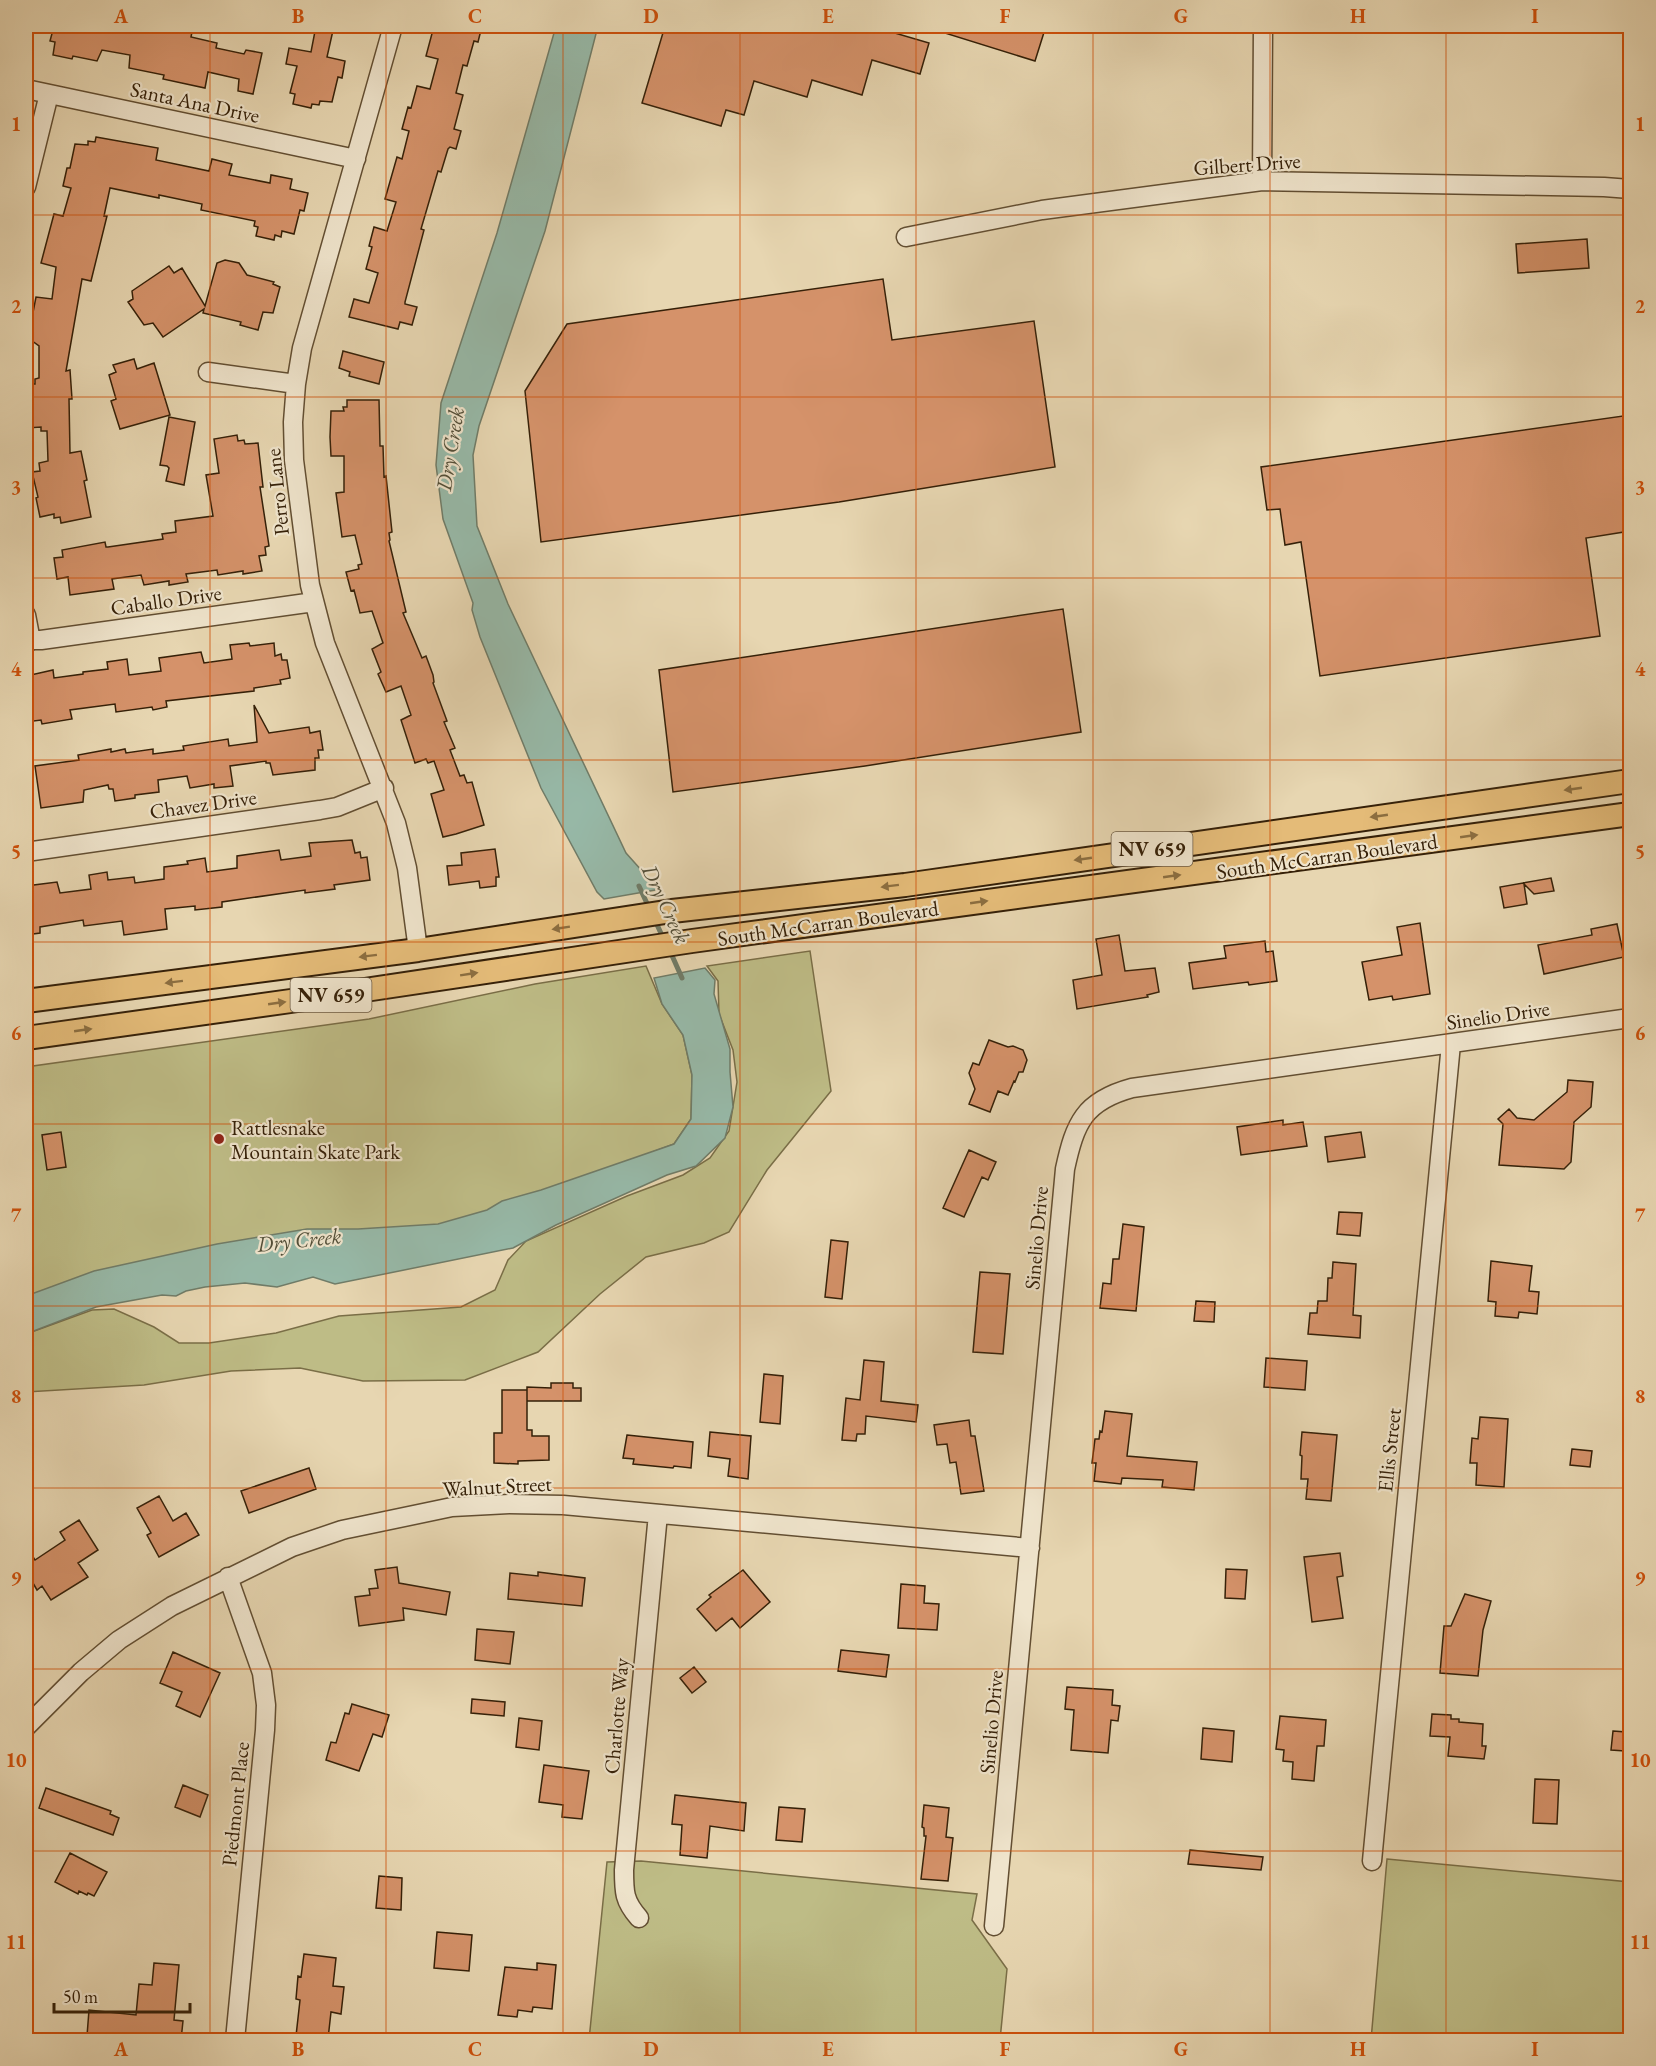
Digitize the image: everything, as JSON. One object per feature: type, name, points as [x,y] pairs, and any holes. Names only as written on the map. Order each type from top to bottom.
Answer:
[{"type":"main road","name":"South McCarran Boulevard","points":[[26,1001],[418,950],[672,911],[904,885],[1630,780]]},
{"type":"main road","name":"South McCarran Boulevard","points":[[26,1038],[309,999],[692,941],[1630,814]]},
{"type":"street","name":"Perro Lane","points":[[393,26],[303,348],[296,384],[293,422],[294,460],[314,602],[325,643],[396,823],[408,868],[418,950]]},
{"type":"street","points":[[1262,181],[1263,26]]},
{"type":"street","name":"Santa Ana Drive","points":[[26,89],[356,159]]},
{"type":"street","points":[[26,187],[49,94]]},
{"type":"street","name":"Gilbert Drive","points":[[906,237],[1042,210],[1262,181],[1630,189]]},
{"type":"street","points":[[208,372],[296,384]]},
{"type":"street","name":"Caballo Drive","points":[[28,640],[314,602]]},
{"type":"street","points":[[26,615],[28,640]]},
{"type":"street","name":"Chavez Drive","points":[[26,852],[320,810],[337,807],[384,789]]},
{"type":"street","name":"Sinelio Drive","points":[[994,1926],[1065,1169],[1071,1143],[1078,1126],[1090,1108],[1111,1094],[1132,1088],[1630,1018]]},
{"type":"street","name":"Ellis Street","points":[[1372,1861],[1451,1044]]},
{"type":"street","name":"Walnut Street","points":[[26,1727],[81,1672],[119,1640],[172,1606],[228,1577],[292,1547],[342,1530],[452,1507],[509,1504],[563,1506],[1030,1548]]},
{"type":"street","name":"Charlotte Way","points":[[639,1918],[628,1906],[624,1893],[624,1870],[658,1514]]},
{"type":"street","name":"Piedmont Place","points":[[228,1577],[262,1673],[266,1705],[234,2040]]},
{"type":"shaded area","points":[[810,951],[831,1091],[767,1170],[729,1232],[704,1243],[646,1257],[600,1294],[538,1352],[465,1380],[363,1381],[300,1368],[231,1371],[144,1385],[26,1392],[26,1334],[92,1310],[114,1309],[154,1327],[179,1343],[209,1343],[276,1333],[339,1316],[461,1307],[495,1290],[508,1260],[526,1241],[627,1196],[683,1175],[710,1158],[729,1131],[737,1082],[733,1050],[719,1014],[718,981],[707,966]]},
{"type":"shaded area","points":[[646,966],[662,1004],[683,1035],[692,1075],[691,1119],[674,1144],[453,1227],[26,1297],[26,1067],[369,1019],[535,984]]},
{"type":"shaded area","points":[[1387,1859],[1630,1882],[1630,2040],[1371,2040]]},
{"type":"shaded area","points":[[641,1861],[977,1894],[972,1920],[1007,1969],[1000,2040],[589,2040],[607,1862]]},
{"type":"water","points":[[556,26],[598,26],[545,231],[479,426],[473,455],[477,526],[508,604],[626,853],[661,889],[604,899],[597,892],[541,788],[480,637],[472,610],[473,603],[443,519],[436,465],[441,403],[497,233]]},
{"type":"water","points":[[705,968],[715,980],[714,994],[730,1049],[733,1107],[725,1138],[696,1166],[667,1175],[556,1225],[513,1248],[335,1284],[313,1277],[277,1287],[245,1283],[205,1287],[186,1291],[176,1296],[162,1295],[96,1307],[26,1334],[26,1296],[94,1271],[217,1244],[307,1229],[358,1229],[438,1224],[487,1210],[502,1201],[541,1190],[674,1144],[691,1119],[692,1075],[683,1035],[662,1004],[654,978]]},
{"type":"building","points":[[54,26],[134,26],[162,31],[164,26],[180,26],[179,30],[192,32],[191,37],[217,43],[216,48],[244,54],[246,50],[262,53],[253,94],[238,91],[239,79],[208,72],[205,88],[163,79],[164,75],[129,68],[130,55],[102,50],[97,61],[53,55],[55,42],[50,41]]},
{"type":"building","points":[[316,26],[334,26],[327,57],[345,61],[342,78],[338,77],[332,102],[320,101],[319,105],[312,104],[311,108],[293,104],[295,94],[290,93],[297,66],[286,64],[289,48],[311,52]]},
{"type":"building","points":[[434,26],[482,26],[478,42],[474,41],[467,66],[463,65],[456,93],[463,95],[454,129],[461,131],[456,149],[450,147],[448,149],[441,172],[438,171],[421,229],[424,230],[405,302],[405,304],[417,307],[412,325],[400,322],[398,329],[349,317],[354,299],[369,303],[378,273],[366,269],[372,247],[369,246],[374,227],[387,231],[396,202],[385,199],[397,157],[402,159],[409,131],[402,129],[408,107],[411,108],[417,86],[430,89],[438,59],[426,56]]},
{"type":"building","points":[[665,26],[871,26],[929,43],[920,74],[872,60],[862,95],[812,80],[807,97],[754,81],[744,115],[726,110],[721,126],[642,103]]},
{"type":"building","points":[[932,26],[1046,26],[1035,61],[932,29]]},
{"type":"building","points":[[96,137],[158,148],[156,160],[209,171],[212,159],[232,164],[229,175],[270,183],[271,175],[292,179],[290,189],[308,193],[304,211],[300,210],[294,234],[282,231],[281,237],[275,235],[274,240],[256,236],[258,227],[254,226],[255,221],[201,210],[202,204],[110,188],[104,216],[107,216],[91,281],[82,279],[66,371],[70,370],[72,399],[69,399],[70,453],[81,451],[91,517],[61,523],[60,517],[54,518],[54,514],[40,517],[36,498],[38,497],[32,472],[40,471],[39,463],[48,461],[47,431],[41,431],[41,427],[27,428],[26,384],[35,384],[35,379],[39,378],[39,346],[28,338],[36,297],[52,299],[56,267],[41,263],[54,214],[63,216],[71,188],[63,186],[75,144],[88,145],[88,141],[95,142]]},
{"type":"building","points":[[1587,239],[1589,268],[1518,273],[1516,244]]},
{"type":"building","points":[[225,260],[239,263],[247,275],[274,282],[273,284],[280,287],[273,313],[263,312],[258,330],[240,325],[241,322],[203,313],[204,309],[163,337],[153,323],[144,325],[128,302],[133,299],[132,291],[169,266],[174,273],[182,268],[205,306],[217,263]]},
{"type":"building","points":[[883,279],[892,340],[1034,321],[1055,467],[839,502],[541,542],[525,391],[567,324]]},
{"type":"building","points":[[343,351],[384,362],[379,384],[349,376],[350,372],[339,368]]},
{"type":"building","points":[[134,359],[137,369],[154,363],[170,415],[120,429],[111,401],[116,399],[109,375],[116,372],[113,365]]},
{"type":"building","points":[[347,400],[379,400],[380,446],[383,446],[384,477],[386,476],[392,532],[389,533],[389,541],[406,612],[403,613],[422,658],[426,656],[447,721],[444,722],[455,748],[450,750],[460,776],[464,775],[467,783],[472,782],[484,825],[456,834],[443,837],[431,794],[444,790],[434,761],[428,763],[426,759],[415,763],[401,720],[411,715],[401,686],[386,692],[378,674],[381,672],[372,649],[383,643],[372,611],[360,613],[346,572],[359,569],[358,565],[362,564],[355,535],[342,537],[336,493],[344,492],[344,456],[331,456],[330,437],[331,411],[344,411],[343,407],[347,407]]},
{"type":"building","points":[[1630,415],[1630,531],[1586,538],[1600,636],[1320,676],[1301,542],[1285,545],[1280,509],[1267,510],[1261,467]]},
{"type":"building","points":[[169,417],[195,422],[184,485],[166,481],[169,468],[160,465]]},
{"type":"building","points":[[237,435],[238,441],[244,440],[245,444],[258,443],[263,487],[260,487],[269,546],[265,547],[266,555],[259,556],[262,571],[218,575],[217,570],[186,574],[188,582],[169,585],[169,581],[144,585],[141,575],[112,579],[114,589],[70,595],[68,577],[57,579],[54,558],[63,557],[62,550],[105,542],[108,547],[163,539],[162,534],[176,532],[175,521],[213,516],[206,475],[219,473],[214,439]]},
{"type":"building","points":[[1063,609],[1081,732],[865,766],[673,792],[659,670]]},
{"type":"building","points":[[249,643],[250,646],[274,643],[275,656],[281,654],[282,660],[287,660],[290,678],[280,680],[281,684],[254,688],[254,691],[166,701],[167,707],[153,710],[152,707],[116,712],[115,704],[70,710],[72,719],[42,724],[41,720],[26,722],[26,676],[53,670],[54,678],[83,674],[83,672],[108,669],[107,662],[127,659],[129,675],[161,671],[159,658],[201,652],[204,663],[232,659],[230,645]]},
{"type":"building","points":[[254,705],[269,733],[309,727],[310,733],[320,731],[323,750],[318,750],[319,758],[315,758],[315,770],[273,775],[270,763],[266,761],[230,766],[233,786],[214,788],[214,784],[190,788],[187,776],[158,780],[159,792],[135,795],[135,798],[115,801],[113,789],[109,789],[108,785],[84,790],[83,802],[41,808],[35,766],[79,760],[78,755],[111,749],[111,752],[125,749],[126,753],[153,749],[153,754],[184,750],[183,746],[228,739],[229,746],[257,742]]},
{"type":"building","points":[[352,840],[355,853],[360,852],[361,858],[367,857],[370,880],[334,885],[335,889],[305,893],[305,890],[222,902],[222,907],[195,910],[195,906],[165,909],[167,929],[124,935],[122,921],[84,926],[83,920],[40,927],[40,933],[26,935],[26,886],[57,882],[60,893],[91,889],[89,875],[107,872],[108,880],[134,877],[135,883],[164,879],[164,867],[188,864],[187,861],[205,858],[207,872],[237,868],[237,856],[279,850],[281,860],[311,856],[309,843]]},
{"type":"building","points":[[495,849],[499,877],[496,877],[496,886],[480,888],[479,881],[449,885],[447,866],[462,865],[461,853]]},
{"type":"building","points":[[1551,878],[1554,891],[1534,894],[1524,884],[1527,904],[1504,908],[1500,887]]},
{"type":"building","points":[[1420,923],[1430,994],[1393,1000],[1392,996],[1369,1000],[1362,962],[1402,955],[1397,927]]},
{"type":"building","points":[[1617,924],[1624,957],[1544,974],[1538,945],[1592,935],[1591,929]]},
{"type":"building","points":[[1119,935],[1125,971],[1155,968],[1159,992],[1147,995],[1148,997],[1077,1009],[1073,980],[1102,975],[1096,939]]},
{"type":"building","points":[[1265,941],[1266,952],[1273,951],[1277,981],[1193,989],[1189,963],[1226,958],[1224,946]]},
{"type":"building","points":[[989,1040],[1023,1050],[1027,1060],[1023,1072],[1019,1072],[1008,1095],[998,1091],[990,1112],[969,1104],[975,1089],[969,1073],[973,1063],[979,1065]]},
{"type":"building","points":[[1568,1080],[1593,1082],[1591,1107],[1574,1122],[1571,1162],[1564,1169],[1499,1165],[1503,1124],[1498,1119],[1509,1109],[1517,1118],[1534,1120],[1567,1092]]},
{"type":"building","points":[[1283,1120],[1283,1125],[1303,1122],[1307,1146],[1241,1155],[1237,1127]]},
{"type":"building","points":[[61,1132],[66,1167],[47,1170],[42,1135]]},
{"type":"building","points":[[1361,1132],[1365,1157],[1328,1162],[1325,1137]]},
{"type":"building","points":[[969,1150],[996,1162],[988,1180],[982,1177],[964,1217],[943,1208]]},
{"type":"building","points":[[1339,1212],[1362,1213],[1360,1236],[1337,1234]]},
{"type":"building","points":[[1123,1224],[1144,1227],[1136,1311],[1100,1308],[1103,1283],[1111,1284],[1113,1259],[1119,1259]]},
{"type":"building","points":[[831,1240],[848,1242],[842,1299],[825,1297]]},
{"type":"building","points":[[1491,1261],[1532,1266],[1529,1291],[1539,1292],[1537,1314],[1519,1312],[1518,1318],[1495,1316],[1496,1302],[1488,1301]]},
{"type":"building","points":[[1333,1262],[1356,1264],[1353,1315],[1361,1316],[1360,1338],[1308,1334],[1310,1313],[1317,1313],[1318,1301],[1327,1301],[1328,1278],[1332,1278]]},
{"type":"building","points":[[980,1272],[1010,1274],[1003,1354],[973,1352]]},
{"type":"building","points":[[1196,1301],[1215,1302],[1214,1322],[1194,1321]]},
{"type":"building","points":[[1266,1358],[1307,1361],[1305,1390],[1264,1387]]},
{"type":"building","points":[[864,1360],[884,1362],[881,1401],[918,1405],[916,1422],[866,1416],[865,1434],[857,1434],[856,1441],[842,1440],[846,1398],[860,1400]]},
{"type":"building","points":[[764,1374],[783,1376],[780,1424],[760,1422]]},
{"type":"building","points":[[551,1383],[573,1383],[573,1388],[581,1388],[581,1401],[527,1401],[527,1387],[551,1388]]},
{"type":"building","points":[[502,1390],[527,1390],[527,1430],[532,1430],[532,1436],[549,1436],[549,1460],[518,1461],[518,1464],[494,1463],[494,1433],[502,1433]]},
{"type":"building","points":[[1105,1411],[1132,1414],[1127,1456],[1197,1462],[1194,1490],[1162,1487],[1163,1480],[1122,1478],[1121,1484],[1094,1481],[1096,1463],[1092,1463],[1095,1439],[1099,1439],[1100,1431],[1102,1432]]},
{"type":"building","points":[[1480,1417],[1508,1419],[1504,1487],[1476,1485],[1477,1463],[1470,1463],[1472,1438],[1478,1439]]},
{"type":"building","points":[[969,1420],[971,1436],[975,1436],[984,1491],[961,1494],[956,1462],[950,1463],[947,1444],[937,1445],[934,1425]]},
{"type":"building","points":[[710,1432],[751,1436],[748,1479],[728,1476],[730,1459],[708,1456]]},
{"type":"building","points":[[1302,1432],[1337,1435],[1331,1501],[1306,1499],[1308,1479],[1301,1479]]},
{"type":"building","points":[[627,1435],[693,1442],[691,1468],[633,1464],[634,1459],[623,1458]]},
{"type":"building","points":[[1572,1449],[1592,1451],[1590,1467],[1570,1465]]},
{"type":"building","points":[[309,1468],[316,1489],[249,1513],[241,1491]]},
{"type":"building","points":[[159,1496],[173,1521],[186,1513],[199,1535],[159,1557],[147,1535],[151,1533],[137,1508]]},
{"type":"building","points":[[79,1520],[98,1550],[78,1563],[88,1577],[51,1600],[42,1586],[37,1590],[26,1571],[26,1546],[35,1560],[65,1540],[60,1532]]},
{"type":"building","points":[[1340,1553],[1343,1576],[1337,1577],[1343,1618],[1312,1622],[1304,1557]]},
{"type":"building","points":[[397,1567],[399,1583],[450,1592],[446,1615],[403,1608],[404,1620],[359,1626],[355,1597],[370,1595],[369,1589],[378,1588],[375,1570]]},
{"type":"building","points":[[1226,1569],[1247,1570],[1245,1599],[1225,1598]]},
{"type":"building","points":[[743,1570],[770,1602],[740,1628],[732,1618],[716,1631],[697,1609],[711,1597],[709,1595]]},
{"type":"building","points":[[538,1572],[585,1578],[582,1606],[508,1599],[510,1573],[538,1576]]},
{"type":"building","points":[[901,1584],[925,1586],[924,1603],[939,1604],[937,1630],[898,1628]]},
{"type":"building","points":[[1465,1594],[1491,1601],[1483,1630],[1478,1676],[1440,1673],[1444,1626],[1451,1626]]},
{"type":"building","points":[[477,1629],[514,1632],[510,1664],[475,1660]]},
{"type":"building","points":[[841,1650],[889,1655],[886,1677],[838,1671]]},
{"type":"building","points":[[173,1652],[220,1673],[200,1717],[176,1706],[182,1692],[160,1683]]},
{"type":"building","points":[[694,1667],[706,1682],[692,1693],[680,1678]]},
{"type":"building","points":[[1067,1687],[1113,1690],[1112,1705],[1120,1706],[1118,1721],[1111,1720],[1108,1753],[1071,1750],[1074,1710],[1065,1709]]},
{"type":"building","points":[[472,1699],[505,1702],[504,1716],[471,1713]]},
{"type":"building","points":[[352,1704],[389,1715],[382,1737],[373,1734],[359,1771],[326,1760],[331,1742],[336,1743],[345,1713],[349,1714]]},
{"type":"building","points":[[1432,1714],[1451,1715],[1451,1719],[1459,1719],[1459,1722],[1483,1724],[1482,1746],[1486,1746],[1484,1759],[1448,1756],[1450,1737],[1430,1736]]},
{"type":"building","points":[[1280,1716],[1326,1720],[1324,1746],[1317,1746],[1314,1781],[1292,1779],[1293,1762],[1283,1761],[1284,1750],[1276,1749]]},
{"type":"building","points":[[519,1718],[542,1721],[539,1750],[516,1747]]},
{"type":"building","points":[[1203,1728],[1234,1731],[1232,1762],[1201,1759]]},
{"type":"building","points":[[1613,1731],[1626,1732],[1625,1751],[1611,1750]]},
{"type":"building","points":[[544,1765],[589,1771],[582,1819],[562,1817],[563,1805],[539,1802]]},
{"type":"building","points":[[1535,1779],[1559,1780],[1557,1824],[1533,1823]]},
{"type":"building","points":[[183,1785],[208,1795],[200,1817],[175,1807]]},
{"type":"building","points":[[46,1788],[111,1811],[110,1814],[119,1818],[113,1835],[39,1808]]},
{"type":"building","points":[[675,1795],[746,1803],[744,1831],[710,1826],[707,1858],[680,1855],[682,1825],[672,1824]]},
{"type":"building","points":[[924,1805],[949,1808],[946,1837],[953,1838],[948,1881],[921,1879],[926,1836],[924,1836],[922,1827]]},
{"type":"building","points":[[779,1807],[805,1809],[802,1842],[776,1840]]},
{"type":"building","points":[[1190,1850],[1263,1857],[1261,1870],[1188,1864]]},
{"type":"building","points":[[70,1853],[107,1872],[94,1896],[79,1891],[78,1894],[55,1882]]},
{"type":"building","points":[[379,1876],[402,1878],[401,1910],[376,1908]]},
{"type":"building","points":[[437,1932],[472,1935],[469,1971],[434,1968]]},
{"type":"building","points":[[304,1954],[336,1958],[333,1986],[344,1987],[341,2014],[331,2012],[328,2039],[296,2036],[300,2000],[296,1999],[298,1976],[301,1977]]},
{"type":"building","points":[[154,1963],[179,1965],[174,2020],[183,2021],[181,2040],[135,2040],[87,2036],[89,2010],[136,2015],[139,1984],[152,1985]]},
{"type":"building","points":[[537,1963],[556,1965],[552,2009],[533,2007],[532,2012],[518,2010],[517,2017],[498,2015],[505,1967],[537,1970]]},
{"type":"waterway","name":"Dry Creek","points":[[639,886],[650,910]]},
{"type":"waterway","name":"Dry Creek","points":[[654,918],[664,940]]},
{"type":"waterway","name":"Dry Creek","points":[[670,951],[682,978]]},
{"type":"place","name":"Rattlesnake Mountain Skate Park","points":[[219,1139]]}]
